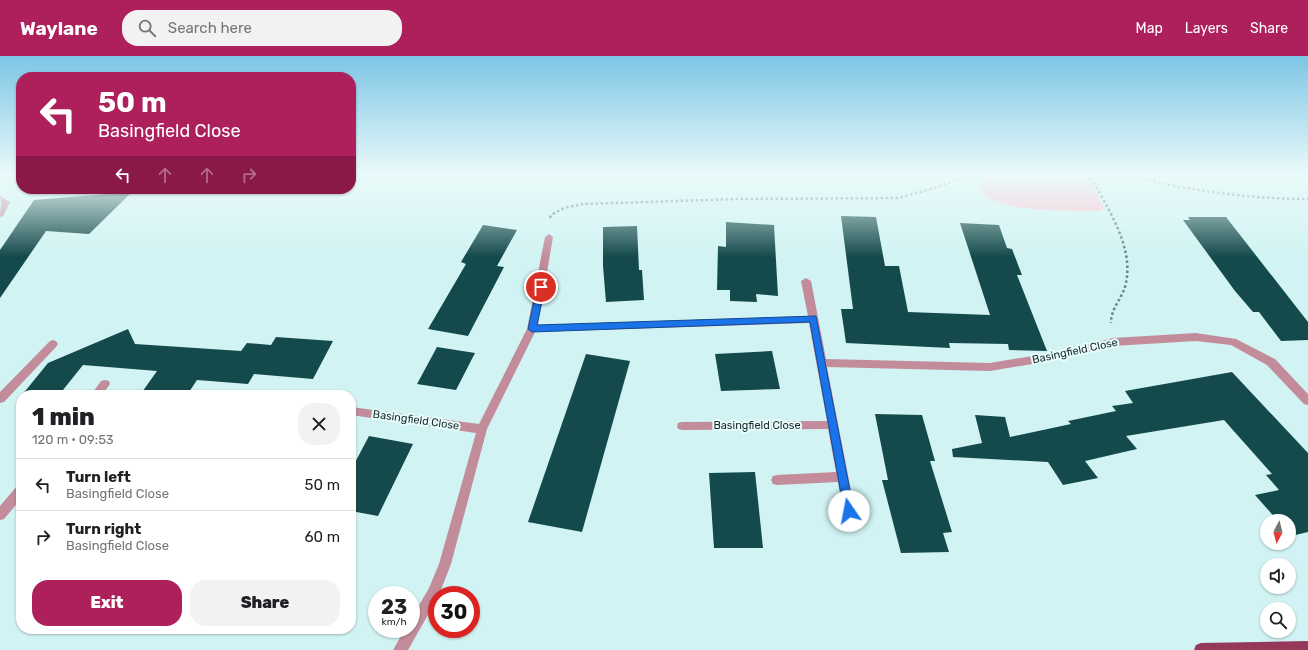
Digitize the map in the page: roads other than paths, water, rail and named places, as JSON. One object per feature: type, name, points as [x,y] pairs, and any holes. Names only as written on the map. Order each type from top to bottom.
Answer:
[{"type":"main road","points":[[1201,650],[1308,648]]},
{"type":"street","points":[[0,214],[5,202]]},
{"type":"street","points":[[400,650],[434,592],[446,564],[482,429],[532,329],[549,236]]},
{"type":"street","points":[[806,281],[849,511]]},
{"type":"street","points":[[532,329],[813,319]]},
{"type":"street","name":"Basingfield Close","points":[[821,363],[990,368],[1062,355],[1113,342],[1196,337],[1233,342],[1271,362],[1308,401]]},
{"type":"street","points":[[0,399],[53,344]]},
{"type":"street","points":[[100,390],[105,384]]},
{"type":"street","name":"Basingfield Close","points":[[356,411],[482,429]]},
{"type":"street","name":"Basingfield Close","points":[[682,426],[832,425]]},
{"type":"street","points":[[777,480],[842,477]]},
{"type":"street","points":[[0,515],[16,496]]}]
